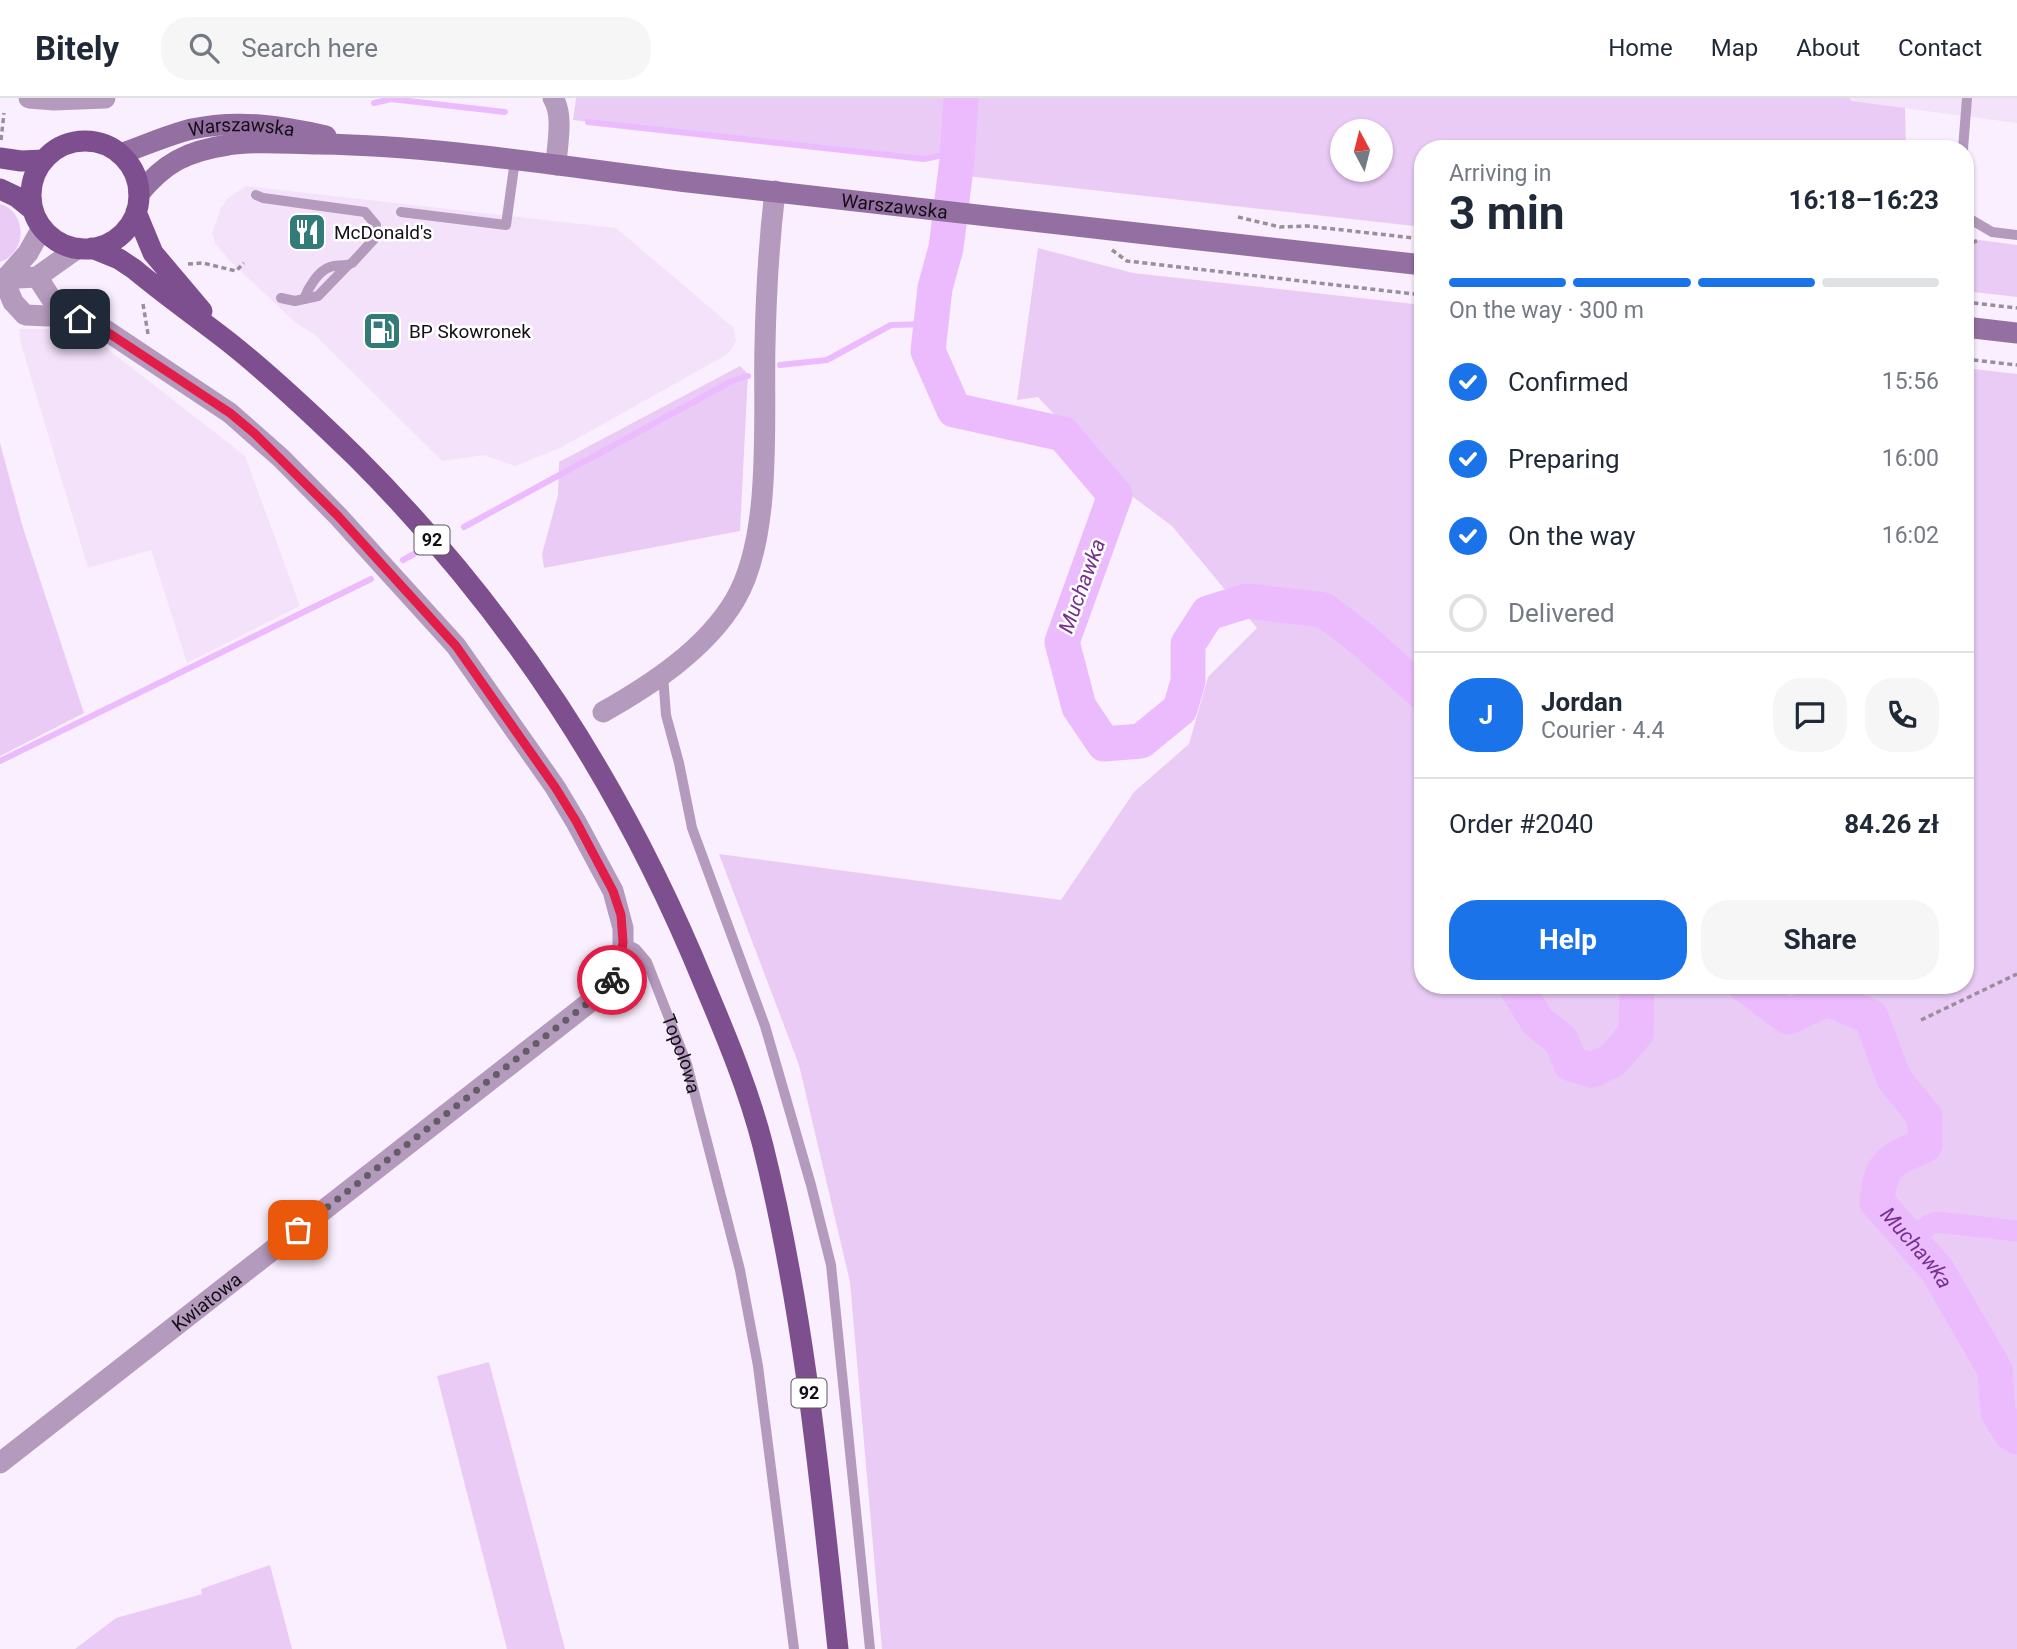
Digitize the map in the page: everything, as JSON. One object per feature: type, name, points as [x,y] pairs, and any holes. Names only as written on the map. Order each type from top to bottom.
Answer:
[{"type":"main road","name":"Warszawska","points":[[120,153],[191,130],[231,124],[282,126],[366,145]]},
{"type":"main road","points":[[37,219],[31,195],[33,180],[44,160],[58,148],[76,142],[95,142],[120,153]]},
{"type":"main road","name":"Warszawska","points":[[138,203],[153,177],[168,164],[199,150],[230,144],[366,145],[556,164],[1414,264]]},
{"type":"main road","name":"92","points":[[120,153],[134,172],[138,203],[153,253],[234,346]]},
{"type":"main road","points":[[0,158],[44,160]]},
{"type":"main road","name":"92","points":[[0,190],[17,197],[58,242],[119,259],[134,269],[234,346],[325,427],[381,483],[455,566],[502,625],[570,720],[607,780],[667,898],[707,990],[744,1085],[761,1141],[803,1349],[838,1649]]},
{"type":"main road","points":[[85,248],[106,244],[119,237],[130,226],[138,203]]},
{"type":"main road","points":[[1974,328],[2017,332]]},
{"type":"street","points":[[29,98],[105,98]]},
{"type":"street","points":[[553,98],[556,100],[559,118],[556,164]]},
{"type":"street","points":[[603,712],[663,674],[704,639],[734,602],[746,578],[754,549],[761,497],[765,341],[775,191]]},
{"type":"street","points":[[2,279],[28,253],[37,219]]},
{"type":"street","points":[[2,279],[37,277],[85,248]]},
{"type":"street","points":[[37,277],[63,313],[98,326],[230,413],[263,441],[338,516],[456,646],[576,821],[617,903],[623,942]]},
{"type":"street","points":[[2,279],[13,302],[25,315],[71,317]]},
{"type":"street","name":"Kwiatowa","points":[[0,1463],[606,989],[620,964],[623,942]]},
{"type":"lane","points":[[1964,140],[1967,98]]},
{"type":"lane","points":[[401,212],[506,225],[515,160]]},
{"type":"lane","points":[[256,195],[365,212],[376,225],[375,238],[348,265],[324,270],[309,287],[304,299],[295,301],[281,298]]},
{"type":"lane","points":[[1974,221],[1992,232],[2017,235]]},
{"type":"lane","points":[[663,674],[666,715],[692,828],[765,1026],[831,1265],[870,1649]]},
{"type":"lane","name":"Topolowa","points":[[623,942],[636,949],[647,962],[687,1064],[740,1270],[758,1366],[794,1649]]},
{"type":"path","points":[[0,149],[4,113]]},
{"type":"path","points":[[1238,218],[1280,227],[1307,226],[1414,238]]},
{"type":"path","points":[[1104,229],[1112,252],[1127,261],[1414,294]]},
{"type":"path","points":[[181,264],[203,263],[236,271],[244,263]]},
{"type":"path","points":[[141,298],[147,324],[145,357]]},
{"type":"path","points":[[1974,303],[2017,308]]},
{"type":"path","points":[[1974,360],[2017,365]]},
{"type":"path","points":[[1921,1020],[2017,974]]},
{"type":"shaded area","points":[[576,98],[952,98],[950,153],[924,159],[573,120]]},
{"type":"shaded area","points":[[969,98],[1850,98],[1851,101],[1905,108],[1906,140],[1414,140],[1414,226],[966,176]]},
{"type":"shaded area","points":[[1851,98],[2017,98],[2017,123],[1850,101]]},
{"type":"shaded area","points":[[246,186],[616,228],[734,328],[736,341],[728,354],[560,448],[515,466],[484,455],[442,461],[314,334],[296,323],[229,260],[215,243],[212,233],[220,210],[227,199]]},
{"type":"shaded area","points":[[0,204],[16,215],[21,233],[15,250],[0,262]]},
{"type":"shaded area","points":[[1974,239],[2017,245],[2017,297],[1974,292]]},
{"type":"shaded area","points":[[1038,248],[1133,273],[1414,304],[1414,994],[1974,994],[1974,369],[2017,374],[2017,1649],[882,1649],[850,1282],[799,1065],[719,854],[1061,900],[1134,792],[1189,744],[1208,677],[1257,628],[1172,526],[1090,465],[1064,425],[1038,397],[1017,400]]},
{"type":"shaded area","points":[[19,329],[82,329],[245,456],[300,606],[187,663],[151,550],[88,568],[21,344]]},
{"type":"shaded area","points":[[740,366],[748,374],[740,531],[544,568],[542,554],[558,495],[559,462]]},
{"type":"shaded area","points":[[0,443],[23,528],[84,713],[0,756]]},
{"type":"shaded area","points":[[489,1362],[565,1649],[507,1649],[437,1376]]},
{"type":"shaded area","points":[[270,1565],[292,1649],[75,1649],[116,1618],[202,1594],[201,1589]]},
{"type":"waterway","name":"Muchawka","points":[[961,98],[957,160],[946,248],[935,288],[928,351],[954,410],[1063,434],[1115,495],[1062,642],[1079,707],[1104,744],[1141,741],[1180,709],[1188,681],[1188,644],[1208,613],[1247,601],[1324,610],[1414,685]]},
{"type":"waterway","points":[[374,103],[391,99],[505,112]]},
{"type":"waterway","points":[[588,122],[924,159],[957,152]]},
{"type":"waterway","points":[[780,365],[827,360],[891,325],[931,324]]},
{"type":"waterway","points":[[464,527],[732,381],[748,376]]},
{"type":"waterway","points":[[403,560],[414,554]]},
{"type":"waterway","points":[[0,761],[371,579]]},
{"type":"waterway","name":"Muchawka","points":[[1521,994],[1538,1022],[1561,1040],[1571,1064],[1592,1070],[1613,1060],[1636,1033],[1637,994]]},
{"type":"waterway","name":"Muchawka","points":[[1757,994],[1788,1017],[1828,999],[1871,1017],[1894,1079],[1925,1117],[1925,1145],[1889,1164],[1881,1178],[1877,1202],[1937,1270],[1995,1370],[1998,1412],[2011,1433],[2017,1437]]},
{"type":"waterway","points":[[1910,1239],[1937,1222],[2017,1231]]},
{"type":"way so far","points":[[298,1230],[606,989],[612,980]]},
{"type":"place","name":"McDonald's","points":[[307,232]]},
{"type":"place","name":"BP Skowronek","points":[[382,331]]},
{"type":"route","points":[[80,319],[98,326],[242,423],[338,516],[420,603],[456,646],[555,787],[613,891],[621,915],[623,954],[612,980]]}]
